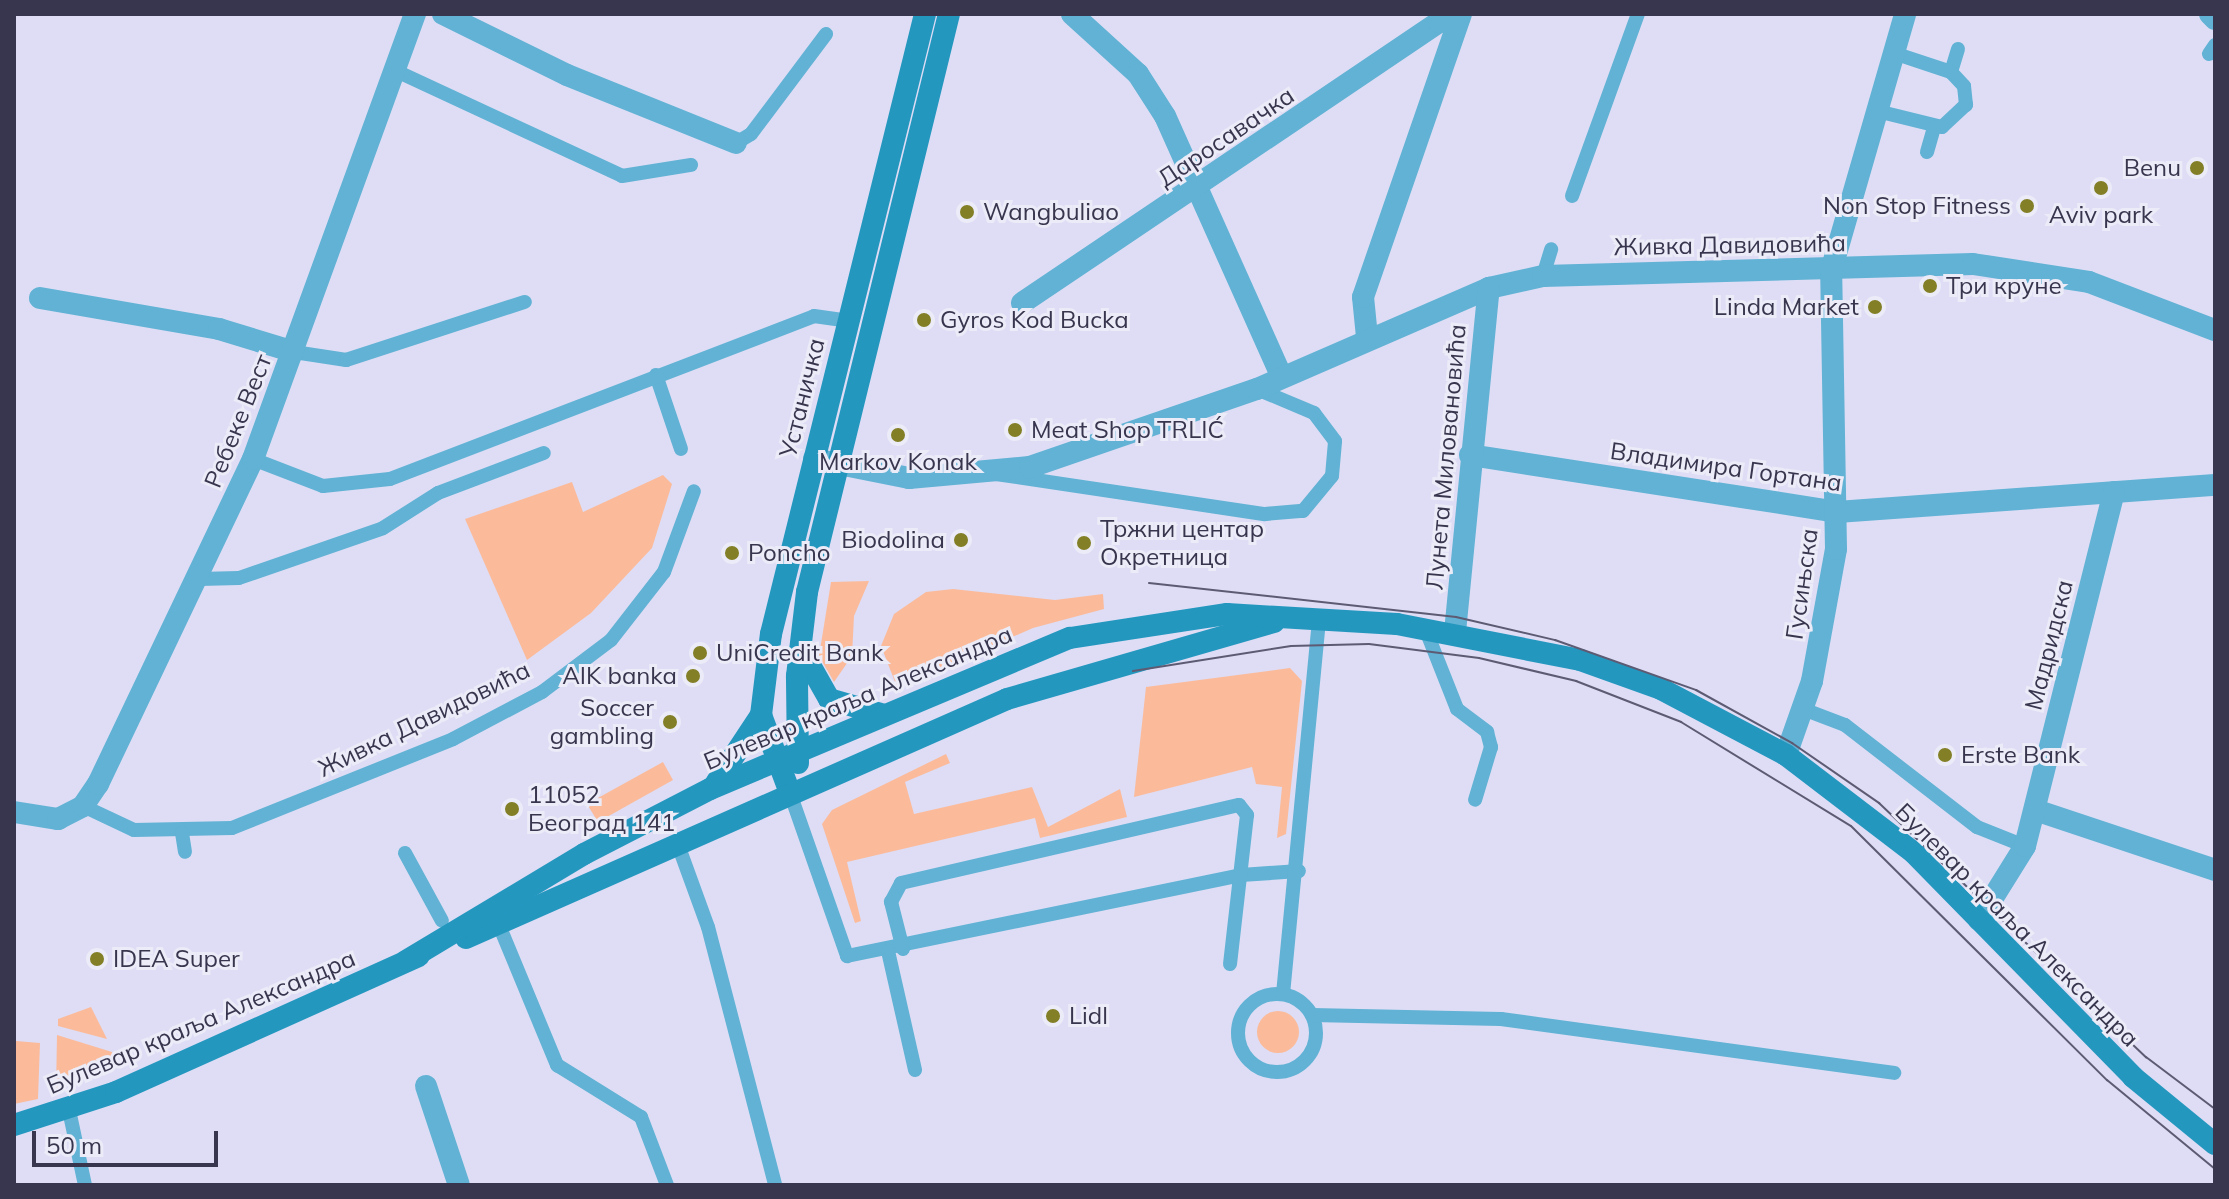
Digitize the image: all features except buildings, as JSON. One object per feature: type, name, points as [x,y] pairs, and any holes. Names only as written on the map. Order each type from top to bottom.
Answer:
[{"type":"main road","name":"Устаничка","points":[[796,790],[776,761],[761,715],[771,634],[925,14]]},
{"type":"main road","points":[[796,790],[799,640],[838,465],[949,14]]},
{"type":"main road","name":"Булевар краља Александра","points":[[406,961],[584,854],[710,789],[1070,638],[1205,615],[1274,622],[1319,621],[1425,628],[1455,632],[1631,677],[1786,755],[1879,823],[2133,1077],[2215,1144]]},
{"type":"main road","name":"Булевар краља Александра","points":[[14,1125],[69,1110],[406,961],[499,925],[796,790],[1063,679],[1274,622]]},
{"type":"main road","points":[[799,640],[810,674],[829,699],[885,715]]},
{"type":"main road","points":[[710,789],[761,715]]},
{"type":"street","name":"Ребеке Вест","points":[[83,806],[199,579],[253,459],[415,14]]},
{"type":"street","points":[[443,14],[567,75],[736,143]]},
{"type":"street","points":[[1072,14],[1138,74],[1199,188],[1282,377]]},
{"type":"street","name":"Гусињска","points":[[1786,755],[1803,709],[1821,643],[1837,512],[1831,271],[1905,14]]},
{"type":"street","points":[[2210,14],[2215,19]]},
{"type":"street","points":[[1367,337],[1363,297],[1460,17]]},
{"type":"street","name":"Даросавачка","points":[[1022,303],[1199,188],[1439,22],[1460,17]]},
{"type":"street","name":"Живка Давидовића","points":[[814,459],[909,478],[994,474],[1073,454],[1257,389],[1367,337],[1489,288],[1543,276],[1831,271],[1928,263],[2041,272],[2133,296],[2215,330]]},
{"type":"street","name":"Лунета Миловановића","points":[[1455,632],[1470,455],[1489,288]]},
{"type":"street","points":[[40,298],[219,329],[294,352]]},
{"type":"street","name":"Владимира Гортана","points":[[1470,455],[1837,512],[2215,485]]},
{"type":"street","name":"Мадридска","points":[[1979,920],[2025,846],[2114,492]]},
{"type":"street","points":[[14,812],[58,819],[83,806]]},
{"type":"street","points":[[2035,810],[2215,870]]},
{"type":"street","points":[[426,1086],[459,1185]]},
{"type":"lane","points":[[1572,196],[1638,14]]},
{"type":"lane","points":[[736,143],[826,34]]},
{"type":"lane","points":[[1951,72],[1958,49]]},
{"type":"lane","points":[[1877,111],[1934,127],[1950,124],[1966,105],[1964,86],[1951,72],[1894,53]]},
{"type":"lane","points":[[394,70],[622,176],[691,165]]},
{"type":"lane","points":[[1927,152],[1934,127]]},
{"type":"lane","points":[[1543,276],[1551,249]]},
{"type":"lane","points":[[294,352],[346,360],[525,302]]},
{"type":"lane","points":[[253,459],[343,489],[390,479],[814,316],[848,321]]},
{"type":"lane","points":[[656,375],[681,449]]},
{"type":"lane","name":"Живка Давидовића","points":[[994,474],[1265,514],[1303,511],[1332,476],[1335,441],[1314,413],[1257,389]]},
{"type":"lane","points":[[199,579],[239,578],[383,528],[438,493],[544,453]]},
{"type":"lane","name":"Живка Давидовића","points":[[83,806],[134,830],[182,833],[270,818],[375,777],[564,677],[649,596],[694,491]]},
{"type":"lane","points":[[1283,994],[1299,871],[1319,621]]},
{"type":"lane","points":[[1425,628],[1449,695],[1487,732],[1491,747],[1475,800]]},
{"type":"lane","points":[[1803,709],[1845,725],[1977,827],[2025,846]]},
{"type":"lane","points":[[796,790],[847,956],[895,950],[1241,875],[1299,871]]},
{"type":"lane","points":[[915,1070],[895,950],[891,902],[901,883],[1239,805],[1247,815],[1230,964]]},
{"type":"lane","points":[[182,833],[185,852]]},
{"type":"lane","points":[[677,842],[708,927],[775,1185]]},
{"type":"lane","points":[[405,853],[442,921]]},
{"type":"lane","points":[[499,925],[557,1065],[641,1117],[667,1185]]},
{"type":"lane","points":[[1312,1015],[1316,1039],[1305,1060],[1283,1072],[1259,1068],[1242,1051],[1238,1026],[1259,997],[1283,994],[1312,1015],[1501,1019],[1894,1073]]},
{"type":"lane","points":[[69,1110],[85,1185]]},
{"type":"shaded area","points":[[663,475],[672,484],[652,548],[591,613],[527,660],[465,519],[572,482],[583,512]]},
{"type":"shaded area","points":[[869,581],[854,616],[852,656],[834,682],[819,656],[831,582]]},
{"type":"shaded area","points":[[953,589],[1055,600],[1103,594],[1104,609],[1033,628],[897,687],[881,646],[894,614],[926,592]]},
{"type":"shaded area","points":[[1290,668],[1302,681],[1286,834],[1277,838],[1282,787],[1256,784],[1252,767],[1134,797],[1146,687]]},
{"type":"shaded area","points":[[946,754],[950,763],[905,782],[914,814],[1032,787],[1048,827],[1120,789],[1127,817],[1040,838],[1035,818],[847,862],[861,921],[855,923],[822,824],[832,810]]},
{"type":"shaded area","points":[[663,762],[673,780],[598,822],[587,804]]},
{"type":"shaded area","points":[[91,1007],[107,1039],[58,1026],[58,1019]]},
{"type":"shaded area","points":[[1278,1011],[1293,1017],[1299,1032],[1293,1047],[1278,1053],[1263,1047],[1257,1032],[1263,1017]]},
{"type":"shaded area","points":[[57,1035],[112,1052],[117,1063],[56,1090]]},
{"type":"shaded area","points":[[16,1041],[40,1043],[38,1099],[14,1104]]},
{"type":"tram line","points":[[1149,583],[1456,617],[1555,640],[1696,690],[1792,743],[1879,803],[2146,1057],[2215,1109]]},
{"type":"tram line","points":[[1133,671],[1291,646],[1369,644],[1479,658],[1576,681],[1681,722],[1851,826],[2107,1080],[2215,1169]]},
{"type":"place","name":"Benu","points":[[2197,168]]},
{"type":"place","name":"Aviv park","points":[[2101,188]]},
{"type":"place","name":"Non Stop Fitness","points":[[2027,206]]},
{"type":"place","name":"Wangbuliao","points":[[967,212]]},
{"type":"place","name":"Три круне","points":[[1930,286]]},
{"type":"place","name":"Linda Market","points":[[1875,307]]},
{"type":"place","name":"Gyros Kod Bucka","points":[[924,320]]},
{"type":"place","name":"Meat Shop TRLIĆ","points":[[1015,430]]},
{"type":"place","name":"Markov Konak","points":[[898,435]]},
{"type":"place","name":"Biodolina","points":[[961,540]]},
{"type":"place","name":"Тржни центар Окретница","points":[[1084,543]]},
{"type":"place","name":"Poncho","points":[[732,553]]},
{"type":"place","name":"UniCredit Bank","points":[[700,653]]},
{"type":"place","name":"AIK banka","points":[[693,676]]},
{"type":"place","name":"Soccer gambling","points":[[670,722]]},
{"type":"place","name":"Erste Bank","points":[[1945,755]]},
{"type":"place","name":"11052 Београд 141","points":[[512,809]]},
{"type":"place","name":"IDEA Super","points":[[97,959]]},
{"type":"place","name":"Lidl","points":[[1053,1016]]}]
